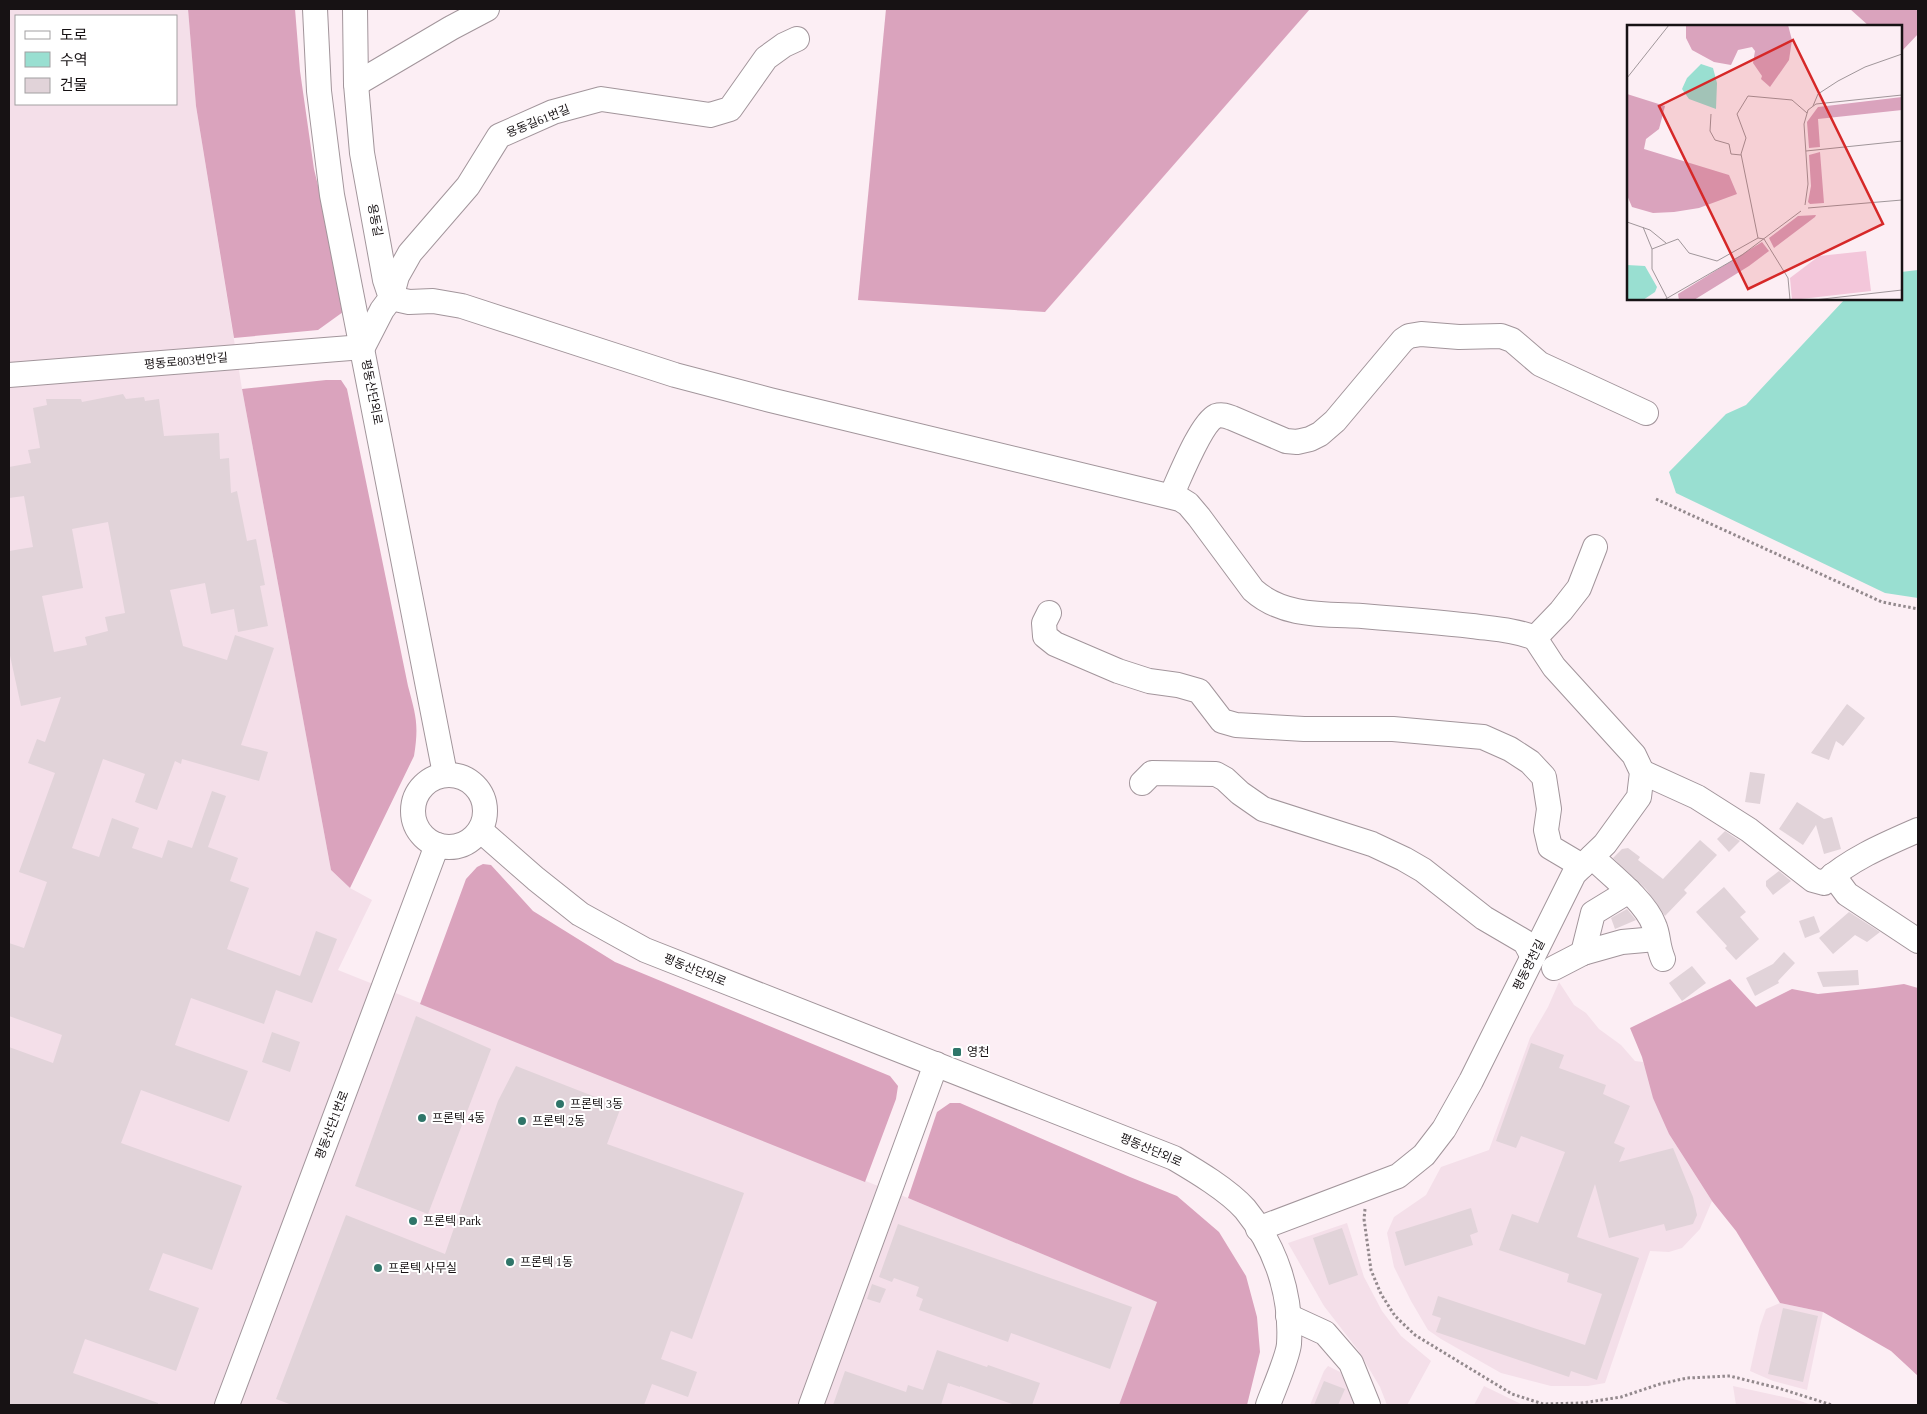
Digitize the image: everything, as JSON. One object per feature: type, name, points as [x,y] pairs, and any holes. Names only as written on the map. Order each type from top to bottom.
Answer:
[{"type":"street","name":"평동산단외로","points":[[315,9],[319,91],[332,195],[445,774]]},
{"type":"street","name":"용동길","points":[[354,9],[356,84],[362,153],[383,259],[385,280],[391,298]]},
{"type":"street","points":[[356,84],[487,9]]},
{"type":"street","name":"용동길61번길","points":[[391,298],[397,276],[410,253],[468,186],[499,136],[553,112],[600,99],[710,116],[730,109],[766,58],[784,45],[797,39]]},
{"type":"street","points":[[363,347],[382,310],[391,298],[409,302],[433,301],[462,306],[675,375],[1171,496],[1188,504],[1253,590],[1263,599],[1275,605],[1297,612],[1427,621],[1521,632],[1536,638],[1554,667],[1634,755],[1642,772],[1697,797],[1712,806],[1749,830],[1813,880],[1824,883],[1833,875],[1879,847],[1918,830]]},
{"type":"street","points":[[1171,496],[1206,425],[1217,416],[1224,415],[1286,441],[1297,442],[1310,439],[1320,434],[1335,421],[1402,340],[1409,336],[1421,334],[1502,336],[1512,340],[1540,364],[1646,413]]},
{"type":"street","name":"평동로803번안길","points":[[9,375],[363,347]]},
{"type":"street","points":[[1536,638],[1562,611],[1579,588],[1595,547]]},
{"type":"street","points":[[1049,613],[1044,623],[1045,636],[1055,644],[1118,671],[1148,681],[1178,685],[1199,692],[1222,721],[1236,725],[1304,729],[1392,729],[1483,737],[1510,749],[1530,762],[1544,777],[1549,809],[1546,830],[1550,847],[1587,861],[1636,897],[1654,925],[1660,949],[1622,942],[1583,953],[1554,968]]},
{"type":"street","name":"평동영천길","points":[[1258,1229],[1377,1182],[1398,1176],[1424,1155],[1444,1129],[1471,1081],[1574,874],[1605,844],[1639,797],[1642,772]]},
{"type":"street","points":[[1142,783],[1152,773],[1216,774],[1263,809],[1372,844],[1404,858],[1423,870],[1484,918],[1525,942],[1533,956]]},
{"type":"street","points":[[456,774],[467,779],[480,791],[486,807],[485,819],[480,830],[473,839],[462,845],[449,848],[437,846],[417,830],[413,818],[413,805],[417,794],[424,784],[433,777],[456,774]]},
{"type":"street","name":"평동산단외로","points":[[480,830],[536,879],[580,914],[645,950],[1174,1158],[1206,1178],[1244,1209],[1258,1229],[1272,1250],[1287,1296],[1289,1346],[1268,1405]]},
{"type":"street","name":"평동산단1번로","points":[[227,1405],[437,846]]},
{"type":"street","points":[[1833,875],[1847,894],[1918,941]]},
{"type":"street","points":[[1583,953],[1593,913],[1629,891]]},
{"type":"street","points":[[811,1405],[936,1064]]},
{"type":"street","points":[[1288,1316],[1326,1333],[1351,1363],[1368,1405]]},
{"type":"path","points":[[1656,499],[1882,602],[1918,609]]},
{"type":"path","points":[[1377,1182],[1366,1206],[1364,1219],[1368,1254],[1371,1270],[1381,1294],[1395,1316],[1415,1335],[1512,1394],[1542,1404],[1582,1404],[1621,1397],[1660,1384],[1687,1378],[1730,1376],[1778,1388],[1832,1405]]},
{"type":"shaded area","points":[[9,9],[188,9],[196,106],[242,389],[331,870],[350,888],[372,900],[338,970],[908,1198],[1158,1302],[1119,1405],[9,1405]]},
{"type":"shaded area","points":[[188,9],[295,9],[300,71],[314,169],[332,244],[343,312],[318,330],[234,338],[196,106]]},
{"type":"shaded area","points":[[886,9],[1310,9],[1045,312],[858,300]]},
{"type":"shaded area","points":[[1850,9],[1918,9],[1918,34],[1902,51],[1902,25],[1868,25]]},
{"type":"shaded area","points":[[341,380],[347,389],[415,713],[416,728],[414,756],[350,888],[331,870],[242,389]]},
{"type":"shaded area","points":[[483,864],[491,865],[533,911],[615,962],[890,1076],[898,1086],[896,1099],[865,1182],[420,1004],[466,879],[477,867]]},
{"type":"shaded area","points":[[1730,979],[1756,1007],[1792,989],[1818,994],[1904,984],[1918,988],[1918,1376],[1891,1351],[1823,1312],[1780,1303],[1736,1231],[1712,1201],[1669,1134],[1653,1098],[1642,1057],[1630,1028]]},
{"type":"shaded area","points":[[1559,982],[1574,1005],[1586,1013],[1599,1029],[1621,1045],[1635,1061],[1643,1062],[1669,1134],[1712,1201],[1700,1229],[1682,1248],[1669,1252],[1650,1251],[1605,1383],[1588,1386],[1551,1386],[1501,1373],[1428,1330],[1394,1267],[1387,1233],[1394,1217],[1426,1195],[1441,1167],[1489,1150],[1530,1038],[1548,1007]]},
{"type":"shaded area","points":[[950,1103],[960,1103],[1177,1196],[1219,1232],[1246,1276],[1257,1317],[1260,1352],[1247,1405],[1119,1405],[1157,1302],[908,1198],[937,1112]]},
{"type":"shaded area","points":[[1347,1223],[1364,1277],[1382,1311],[1401,1336],[1431,1361],[1407,1405],[1387,1405],[1380,1387],[1358,1350],[1324,1306],[1288,1243]]},
{"type":"shaded area","points":[[1780,1303],[1823,1312],[1807,1390],[1773,1381],[1750,1371],[1760,1326],[1766,1309]]},
{"type":"shaded area","points":[[1328,1366],[1340,1372],[1357,1405],[1310,1405],[1324,1371]]},
{"type":"shaded area","points":[[1484,1386],[1521,1404],[1525,1405],[1474,1405]]},
{"type":"shaded area","points":[[1733,1386],[1797,1400],[1812,1405],[1736,1405]]},
{"type":"water","points":[[1918,270],[1918,598],[1885,593],[1676,493],[1669,472],[1726,414],[1746,405],[1844,300],[1902,300],[1902,272]]},
{"type":"building","points":[[123,394],[126,399],[144,397],[145,401],[159,399],[164,436],[219,433],[220,459],[229,458],[231,493],[237,491],[247,541],[256,539],[265,585],[260,586],[268,626],[238,632],[234,609],[211,614],[205,583],[170,590],[183,646],[227,660],[235,635],[274,648],[241,745],[268,752],[259,781],[182,759],[181,764],[175,761],[157,810],[135,802],[145,774],[103,759],[72,848],[99,857],[112,818],[139,828],[132,848],[162,858],[168,840],[192,848],[212,791],[226,796],[208,847],[238,858],[230,881],[249,888],[227,949],[300,976],[316,931],[337,939],[312,1003],[276,990],[264,1024],[191,998],[175,1045],[248,1071],[229,1122],[141,1090],[121,1143],[242,1186],[212,1270],[163,1253],[149,1290],[199,1308],[176,1371],[85,1339],[73,1373],[158,1403],[158,1405],[9,1405],[9,1047],[53,1063],[62,1035],[9,1016],[9,943],[24,948],[47,882],[19,872],[55,773],[28,763],[37,739],[45,742],[61,697],[21,706],[9,651],[9,551],[33,547],[24,496],[9,498],[9,467],[31,463],[28,450],[40,448],[33,408],[47,405],[46,399],[81,399],[82,402]],"holes":[[[108,522],[125,613],[105,617],[108,631],[85,637],[87,645],[54,652],[42,596],[83,588],[72,529]]]},
{"type":"building","points":[[1847,704],[1865,718],[1843,746],[1836,741],[1829,760],[1811,753]]},
{"type":"building","points":[[1750,772],[1765,774],[1760,804],[1745,802]]},
{"type":"building","points":[[1797,802],[1824,819],[1832,817],[1841,849],[1824,854],[1816,825],[1803,845],[1779,829]]},
{"type":"building","points":[[1725,831],[1740,841],[1729,852],[1717,839]]},
{"type":"building","points":[[1700,840],[1717,855],[1684,890],[1687,893],[1665,916],[1646,889],[1613,858],[1622,849],[1628,848],[1640,857],[1638,860],[1663,879]]},
{"type":"building","points":[[1779,871],[1791,881],[1773,895],[1766,886],[1766,881]]},
{"type":"building","points":[[1724,887],[1746,912],[1740,917],[1759,939],[1736,960],[1725,948],[1727,946],[1696,912]]},
{"type":"building","points":[[1627,909],[1636,920],[1615,929],[1611,918]]},
{"type":"building","points":[[1849,912],[1880,932],[1867,942],[1855,935],[1833,954],[1819,938]]},
{"type":"building","points":[[1814,916],[1820,932],[1805,938],[1799,921]]},
{"type":"building","points":[[1784,952],[1795,963],[1778,981],[1779,983],[1755,996],[1746,978],[1773,964]]},
{"type":"building","points":[[1692,966],[1706,983],[1682,1001],[1669,983]]},
{"type":"building","points":[[1858,970],[1859,985],[1823,987],[1817,972]]},
{"type":"building","name":"프론텍 4동","points":[[416,1016],[491,1049],[428,1214],[355,1186]]},
{"type":"building","points":[[272,1032],[300,1042],[290,1072],[262,1062]]},
{"type":"building","points":[[1531,1043],[1564,1055],[1559,1068],[1606,1085],[1603,1094],[1630,1106],[1614,1143],[1625,1148],[1619,1162],[1673,1148],[1693,1197],[1697,1215],[1693,1224],[1666,1231],[1664,1224],[1609,1238],[1595,1184],[1577,1237],[1639,1258],[1597,1380],[1571,1371],[1569,1377],[1436,1332],[1441,1318],[1432,1315],[1438,1296],[1585,1345],[1602,1294],[1567,1282],[1569,1274],[1499,1250],[1512,1214],[1538,1223],[1565,1152],[1521,1136],[1516,1148],[1496,1141]]},
{"type":"building","points":[[516,1066],[621,1107],[607,1144],[744,1193],[692,1339],[671,1331],[661,1359],[697,1372],[688,1397],[652,1384],[644,1405],[292,1405],[276,1399],[346,1215],[445,1254],[498,1101]]},
{"type":"building","points":[[1471,1208],[1478,1232],[1470,1235],[1473,1245],[1405,1266],[1395,1232]]},
{"type":"building","points":[[898,1224],[1132,1307],[1110,1369],[1011,1333],[1008,1342],[919,1310],[923,1299],[916,1296],[919,1287],[894,1278],[892,1282],[879,1277]]},
{"type":"building","points":[[1342,1228],[1358,1275],[1329,1285],[1313,1238]]},
{"type":"building","points":[[872,1284],[886,1289],[880,1303],[867,1299]]},
{"type":"building","points":[[1783,1308],[1818,1316],[1803,1382],[1768,1374]]},
{"type":"building","points":[[937,1350],[1040,1383],[1032,1405],[1015,1405],[948,1383],[941,1405],[833,1405],[845,1371],[906,1392],[908,1385],[923,1390]]},
{"type":"building","points":[[1324,1381],[1345,1389],[1338,1405],[1314,1405]]},
{"type":"place","name":"영천","points":[[957,1052]]},
{"type":"place","name":"프론텍 3동","points":[[560,1104]]},
{"type":"place","name":"프론텍 4동","points":[[422,1118]]},
{"type":"place","name":"프론텍 2동","points":[[522,1121]]},
{"type":"place","name":"프론텍 Park","points":[[413,1221]]},
{"type":"place","name":"프론텍 1동","points":[[510,1262]]},
{"type":"place","name":"프론텍 사무실","points":[[378,1268]]}]
